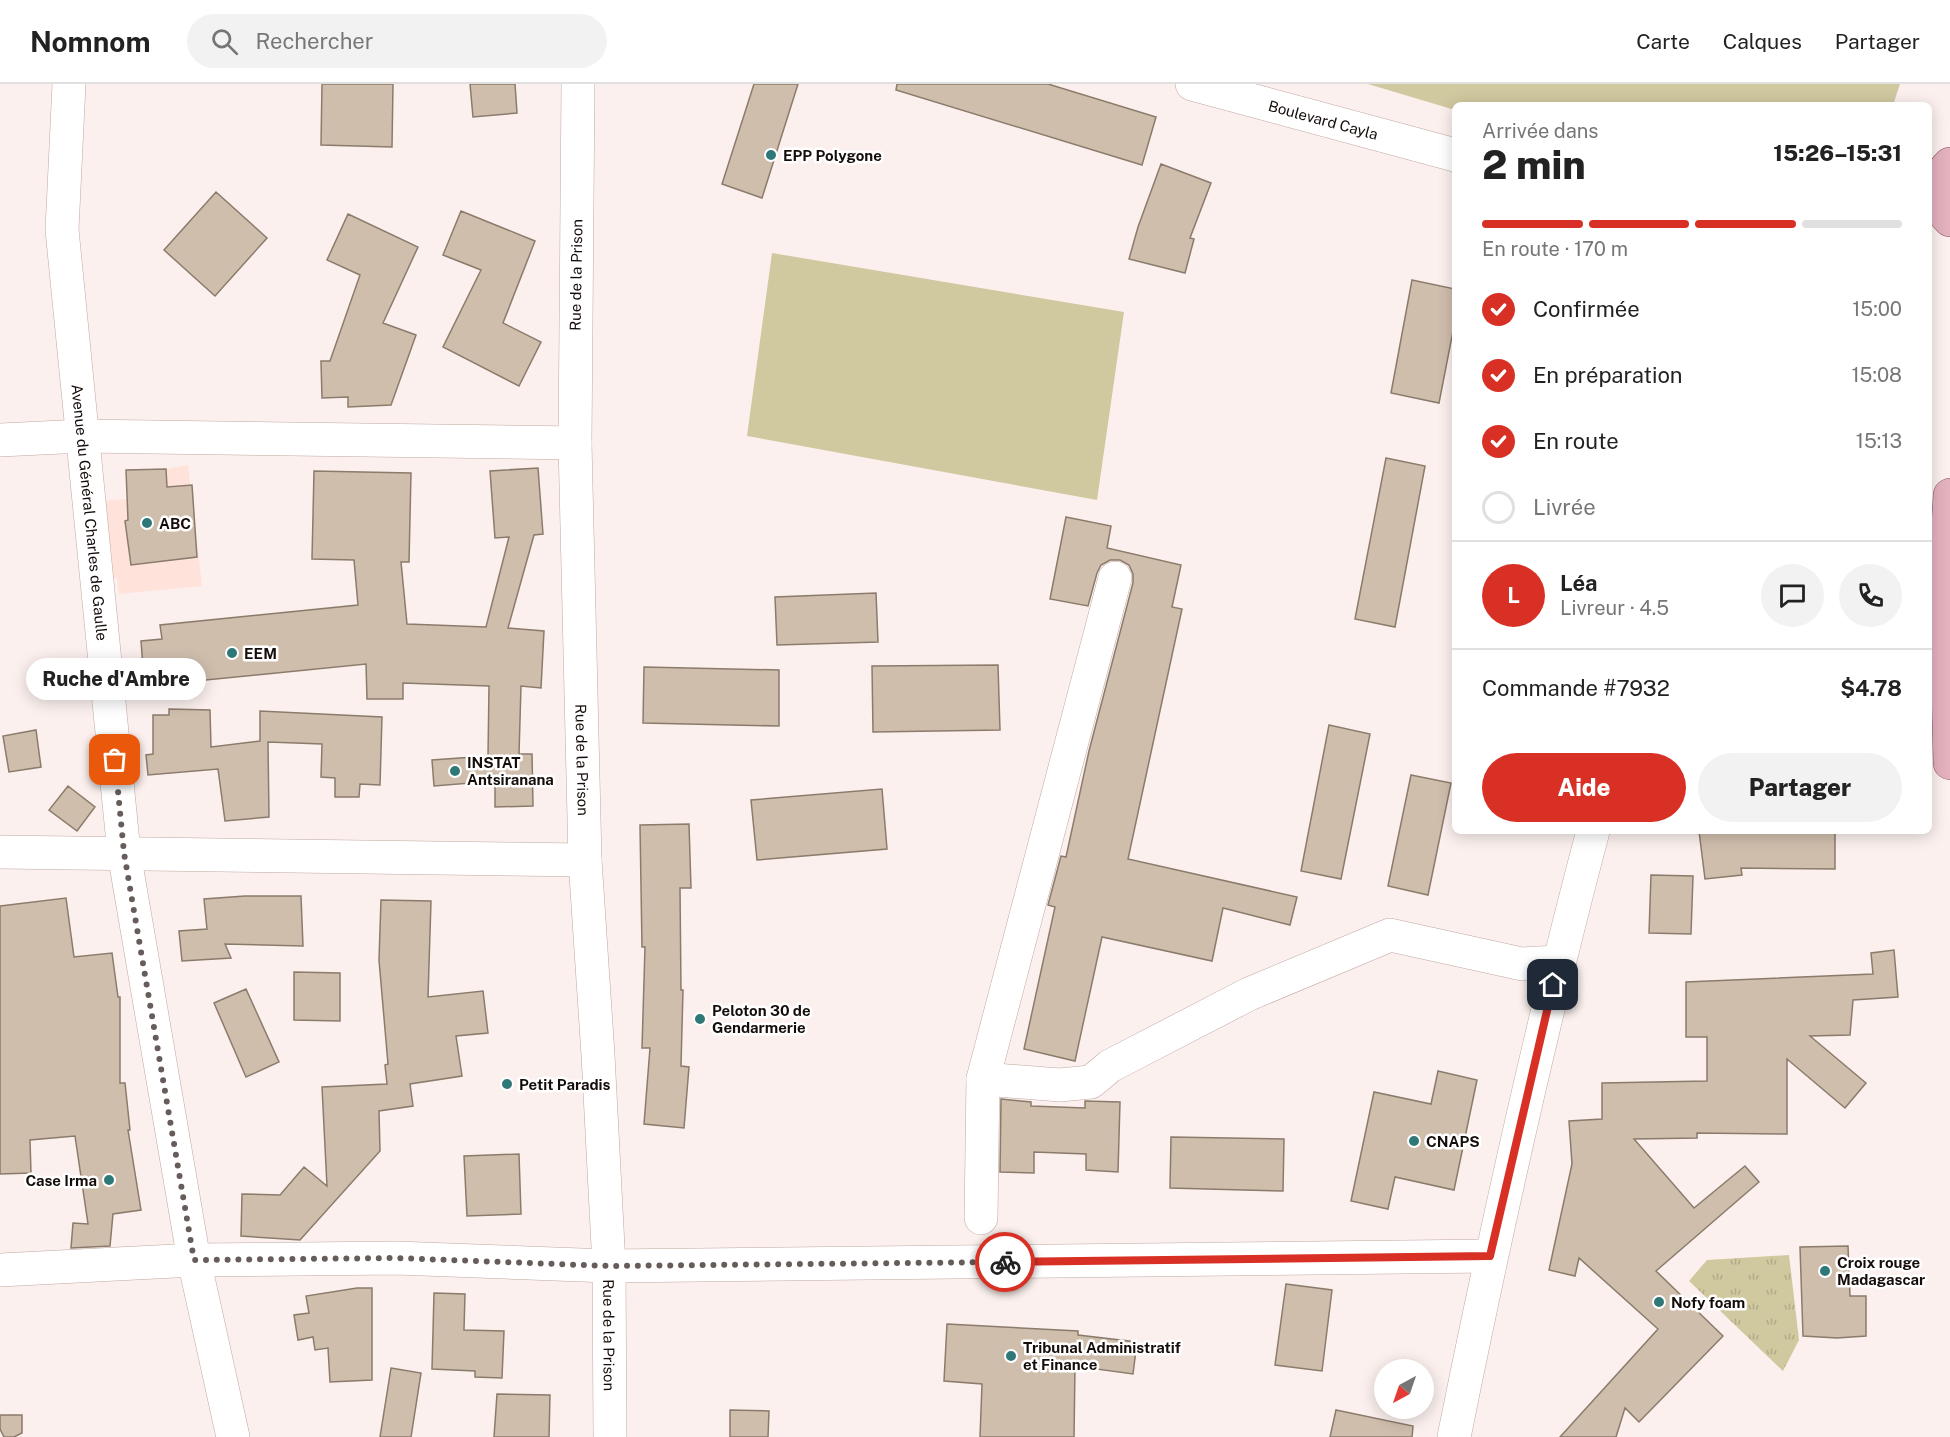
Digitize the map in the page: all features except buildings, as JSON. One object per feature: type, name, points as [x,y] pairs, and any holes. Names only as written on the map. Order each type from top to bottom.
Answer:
[{"type":"main road","points":[[1939,210],[1936,192],[1938,180],[1950,164]]},
{"type":"main road","points":[[1950,495],[1948,576],[1950,763]]},
{"type":"street","name":"Avenue du Général Charles de Gaulle","points":[[69,84],[62,230],[124,853],[194,1260],[233,1437]]},
{"type":"street","name":"Rue de la Prison","points":[[578,84],[575,443],[585,860],[609,1266],[610,1437]]},
{"type":"street","name":"Boulevard Cayla","points":[[1192,84],[1452,155]]},
{"type":"street","points":[[0,440],[83,436],[575,443]]},
{"type":"street","points":[[981,1218],[983,1079],[1115,578]]},
{"type":"street","points":[[1454,1437],[1490,1256],[1558,962],[1592,834]]},
{"type":"street","points":[[0,852],[585,860]]},
{"type":"street","points":[[983,1079],[1060,1084],[1091,1082],[1110,1066],[1249,994],[1390,935],[1521,964],[1558,962]]},
{"type":"street","points":[[0,1270],[194,1260],[396,1258],[609,1266],[1490,1256]]},
{"type":"shaded area","name":"ABC","points":[[188,465],[202,586],[119,594],[117,578],[106,578],[98,501],[127,499],[126,470],[166,469]]},
{"type":"green space","points":[[1368,84],[1900,84],[1894,102],[1452,102],[1452,109]]},
{"type":"green space","points":[[772,253],[1124,312],[1097,500],[747,436]]},
{"type":"green space","points":[[1789,1255],[1799,1340],[1783,1371],[1689,1281],[1707,1260]]},
{"type":"way so far","points":[[115,760],[124,853],[194,1260],[396,1258],[609,1266],[1005,1262]]},
{"type":"place","name":"EPP Polygone","points":[[771,155]]},
{"type":"place","name":"ABC","points":[[147,523]]},
{"type":"place","name":"EEM","points":[[232,653]]},
{"type":"place","name":"Ruche d'Ambre","points":[[115,760]]},
{"type":"place","name":"INSTAT Antsiranana","points":[[455,771]]},
{"type":"place","name":"Peloton 30 de Gendarmerie","points":[[700,1019]]},
{"type":"place","name":"Petit Paradis","points":[[507,1084]]},
{"type":"place","name":"CNAPS","points":[[1414,1141]]},
{"type":"place","name":"Case Irma","points":[[109,1180]]},
{"type":"place","name":"Croix rouge Madagascar","points":[[1825,1271]]},
{"type":"place","name":"Nofy foam","points":[[1659,1302]]},
{"type":"place","name":"Tribunal Administratif et Finance","points":[[1011,1356]]},
{"type":"route","points":[[1005,1262],[1490,1256],[1553,985]]}]
